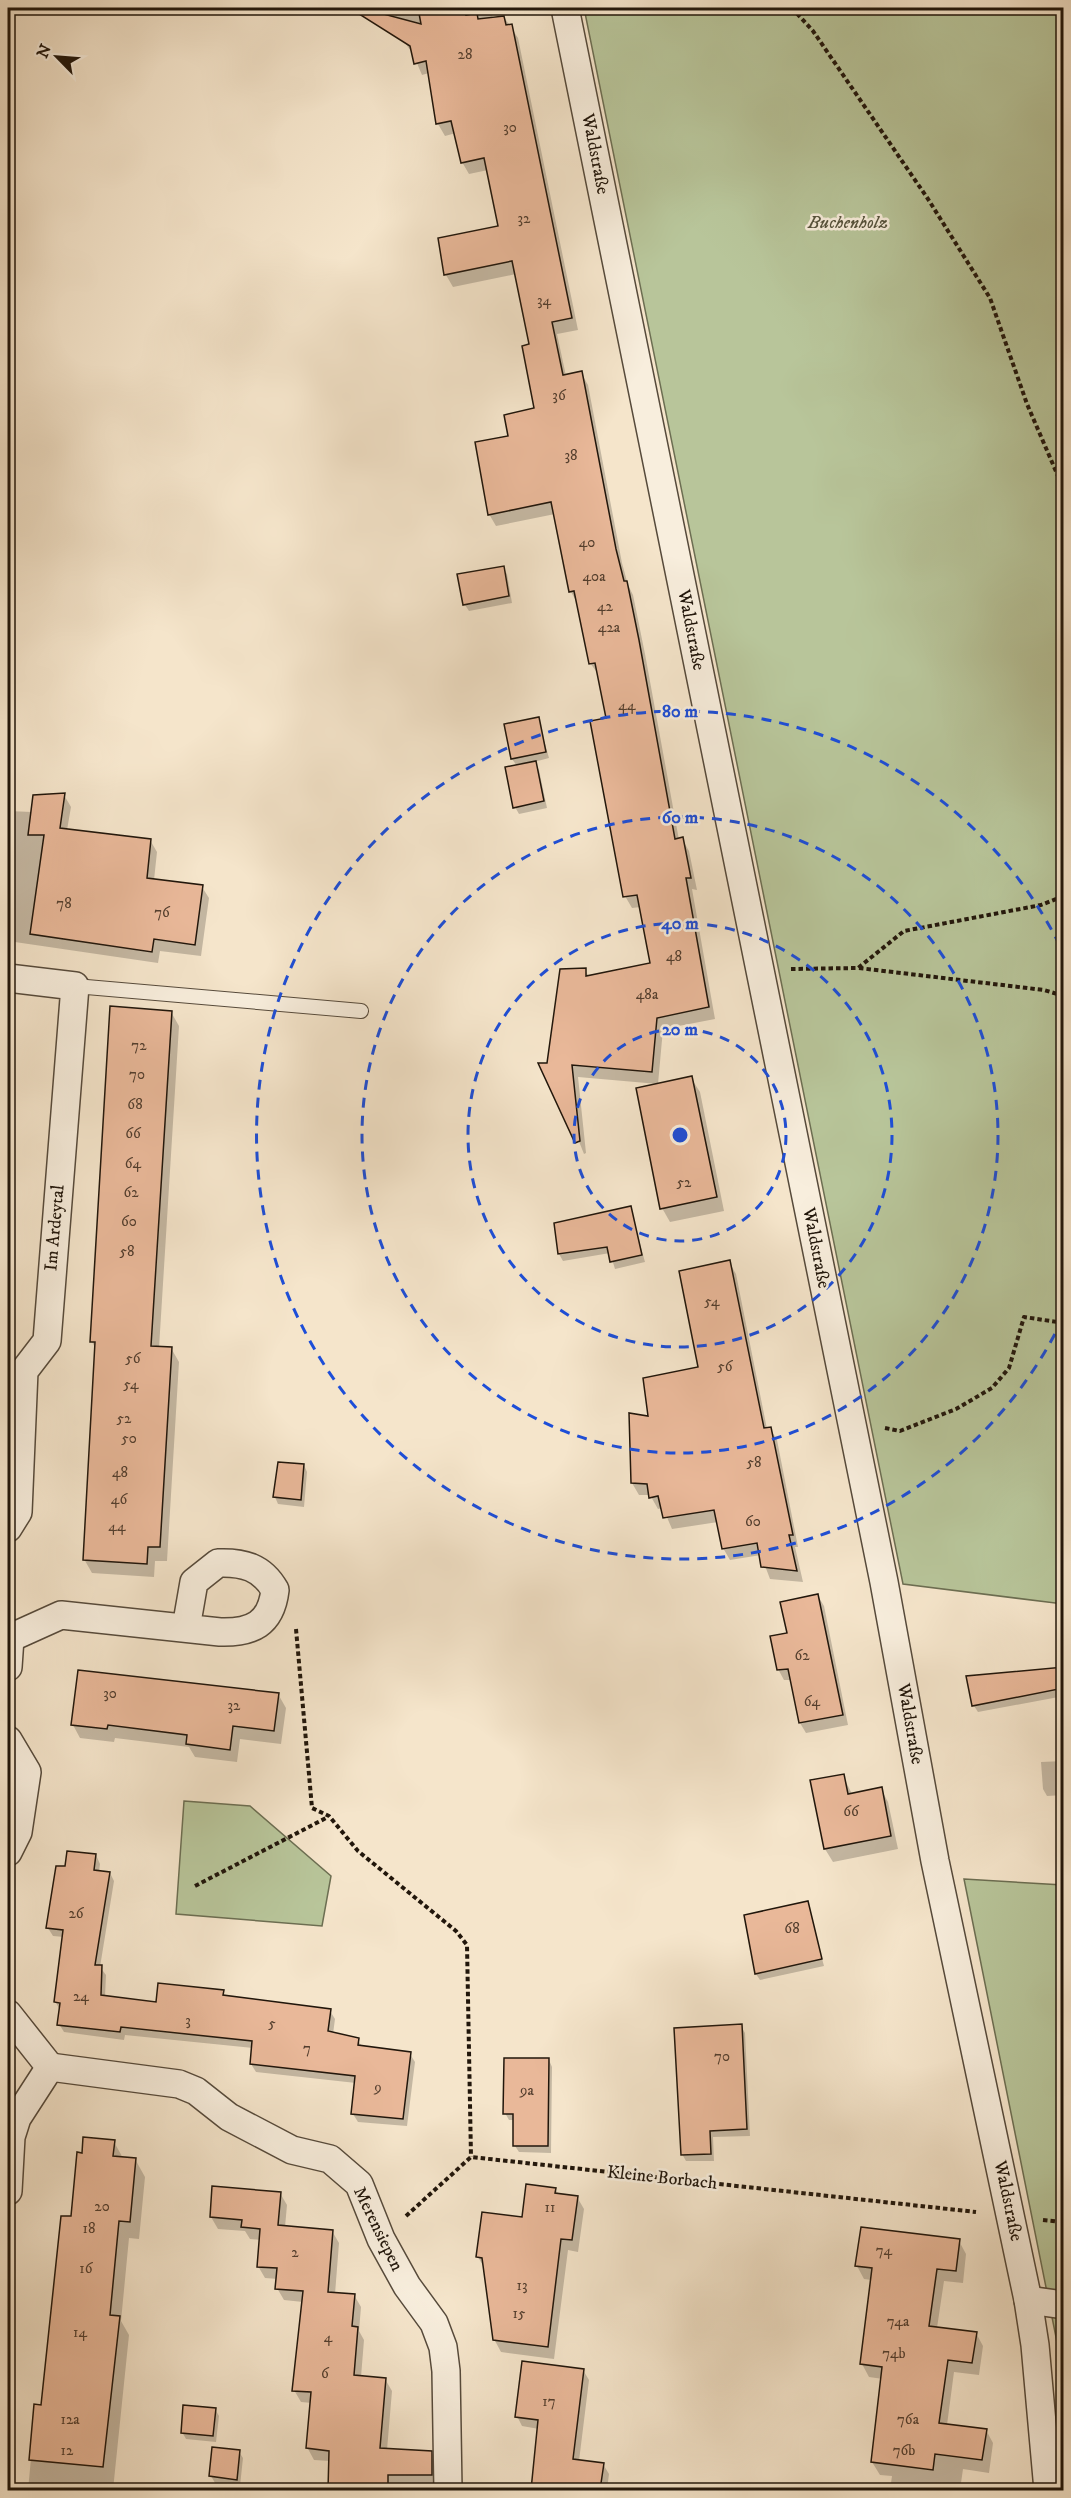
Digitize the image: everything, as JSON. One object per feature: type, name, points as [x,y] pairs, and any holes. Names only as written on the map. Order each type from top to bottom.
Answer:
[{"type":"street","name":"Waldstraße","points":[[566,8],[884,1582],[935,1861],[1028,2300],[1036,2356],[1048,2490]]},
{"type":"street","points":[[8,978],[75,986]]},
{"type":"street","name":"Im Ardeytal","points":[[8,1528],[18,1512],[24,1371],[46,1341],[75,986]]},
{"type":"street","points":[[8,1667],[9,1635],[61,1615],[186,1628],[238,1633],[261,1624],[273,1607],[275,1590],[268,1578],[246,1564],[218,1563],[195,1582],[186,1628]]},
{"type":"street","points":[[8,1740],[27,1772],[18,1832],[8,1852]]},
{"type":"street","points":[[8,2014],[50,2067],[17,2118],[11,2137],[8,2191]]},
{"type":"street","name":"Merensiepen","points":[[50,2067],[179,2084],[195,2091],[229,2117],[292,2150],[330,2159],[359,2184],[381,2239],[406,2286],[434,2323],[443,2347],[446,2371],[448,2490]]},
{"type":"street","points":[[1028,2300],[1064,2305]]},
{"type":"lane","points":[[75,986],[361,1011]]},
{"type":"path","points":[[792,8],[813,32],[908,169],[990,298],[1027,404],[1064,490]]},
{"type":"path","points":[[858,968],[904,931],[1041,905],[1064,897]]},
{"type":"path","points":[[760,970],[858,968],[1044,990],[1064,996]]},
{"type":"path","points":[[851,1420],[900,1431],[956,1409],[992,1388],[1009,1368],[1024,1317],[1064,1323]]},
{"type":"path","points":[[261,1624],[298,1629],[312,1808],[329,1816],[358,1851],[456,1931],[467,1946],[471,2157],[381,2239]]},
{"type":"path","points":[[195,1886],[329,1816]]},
{"type":"path","name":"Kleine Borbach","points":[[471,2157],[974,2212]]},
{"type":"green space","name":"Buchenholz","points":[[584,8],[1063,8],[1063,1604],[903,1584]]},
{"type":"green space","points":[[184,1801],[250,1806],[331,1876],[322,1926],[176,1914]]},
{"type":"green space","points":[[964,1879],[1063,1885],[1063,2378],[1060,2357]]},
{"type":"building","points":[[361,8],[421,24],[418,8],[465,8],[466,15],[477,13],[478,19],[504,16],[506,25],[512,24],[572,318],[552,322],[563,375],[582,371],[616,549],[624,581],[627,581],[639,640],[675,839],[683,837],[691,878],[686,878],[709,1007],[657,1018],[652,1072],[572,1065],[580,1141],[575,1143],[538,1063],[547,1063],[560,969],[586,968],[586,976],[650,963],[637,895],[623,897],[590,721],[606,718],[595,663],[589,664],[574,591],[569,592],[551,502],[488,515],[475,442],[508,436],[504,415],[534,408],[522,346],[529,344],[512,261],[444,275],[438,238],[498,226],[484,158],[461,163],[451,121],[436,124],[426,61],[414,64],[410,46],[359,14]]},
{"type":"building","points":[[504,566],[509,596],[463,605],[457,574]]},
{"type":"building","points":[[539,717],[546,752],[511,759],[504,724]]},
{"type":"building","points":[[536,761],[544,801],[513,808],[505,767]]},
{"type":"building","points":[[65,793],[60,828],[151,839],[147,878],[203,885],[195,945],[154,939],[152,952],[30,934],[44,835],[28,835],[33,795]]},
{"type":"building","points":[[110,1006],[172,1011],[151,1346],[172,1347],[160,1547],[148,1547],[147,1564],[83,1560],[95,1342],[90,1342]]},
{"type":"building","points":[[692,1076],[717,1197],[660,1209],[636,1088]]},
{"type":"building","points":[[631,1206],[642,1255],[610,1262],[607,1247],[558,1254],[554,1223]]},
{"type":"building","points":[[730,1260],[764,1428],[771,1427],[793,1535],[789,1535],[797,1571],[761,1567],[757,1543],[722,1549],[714,1510],[663,1518],[658,1496],[649,1498],[647,1484],[631,1483],[629,1413],[648,1416],[643,1378],[698,1367],[679,1271]]},
{"type":"building","points":[[278,1462],[304,1464],[301,1500],[273,1497]]},
{"type":"building","points":[[818,1594],[843,1715],[799,1723],[788,1669],[777,1670],[770,1636],[787,1633],[780,1602]]},
{"type":"building","points":[[1064,1667],[1064,1688],[972,1706],[966,1676]]},
{"type":"building","points":[[78,1670],[279,1693],[274,1731],[233,1726],[230,1750],[186,1744],[187,1735],[108,1725],[107,1729],[71,1725]]},
{"type":"building","points":[[844,1774],[848,1794],[882,1787],[891,1836],[824,1849],[810,1780]]},
{"type":"building","points":[[67,1851],[96,1854],[94,1870],[110,1872],[95,1965],[102,1965],[101,1995],[156,2002],[158,1983],[224,1990],[223,1995],[331,2009],[328,2031],[359,2038],[358,2045],[411,2052],[403,2119],[351,2114],[355,2076],[250,2064],[252,2041],[121,2027],[120,2032],[57,2025],[60,2003],[54,2002],[63,1930],[46,1928],[56,1866],[65,1866]]},
{"type":"building","points":[[808,1901],[822,1959],[755,1974],[744,1915]]},
{"type":"building","points":[[742,2024],[747,2129],[710,2131],[711,2154],[681,2155],[674,2028]]},
{"type":"building","points":[[504,2058],[549,2058],[548,2146],[513,2146],[513,2114],[503,2114]]},
{"type":"building","points":[[83,2137],[115,2140],[113,2156],[136,2158],[130,2222],[119,2221],[110,2315],[120,2316],[103,2467],[29,2460],[34,2404],[41,2405],[61,2216],[71,2216],[77,2152],[82,2153]]},
{"type":"building","points":[[526,2184],[556,2188],[555,2193],[578,2196],[572,2240],[561,2239],[548,2347],[493,2340],[482,2258],[476,2257],[482,2212],[522,2217]]},
{"type":"building","points":[[212,2186],[281,2192],[278,2225],[333,2230],[328,2292],[355,2294],[352,2326],[358,2327],[354,2375],[386,2378],[380,2448],[432,2451],[432,2475],[388,2475],[388,2490],[328,2490],[329,2451],[306,2448],[311,2392],[292,2391],[303,2291],[275,2289],[277,2268],[257,2267],[260,2229],[241,2227],[242,2220],[210,2217]]},
{"type":"building","points":[[861,2227],[960,2239],[956,2271],[937,2269],[929,2326],[977,2332],[972,2363],[948,2360],[939,2423],[987,2429],[982,2460],[935,2454],[933,2470],[871,2462],[882,2367],[860,2364],[872,2268],[855,2266]]},
{"type":"building","points":[[522,2361],[584,2369],[573,2459],[604,2463],[600,2490],[531,2490],[538,2420],[515,2417]]},
{"type":"building","points":[[183,2405],[216,2408],[213,2436],[181,2433]]},
{"type":"building","points":[[212,2447],[240,2450],[237,2480],[209,2476]]}]
